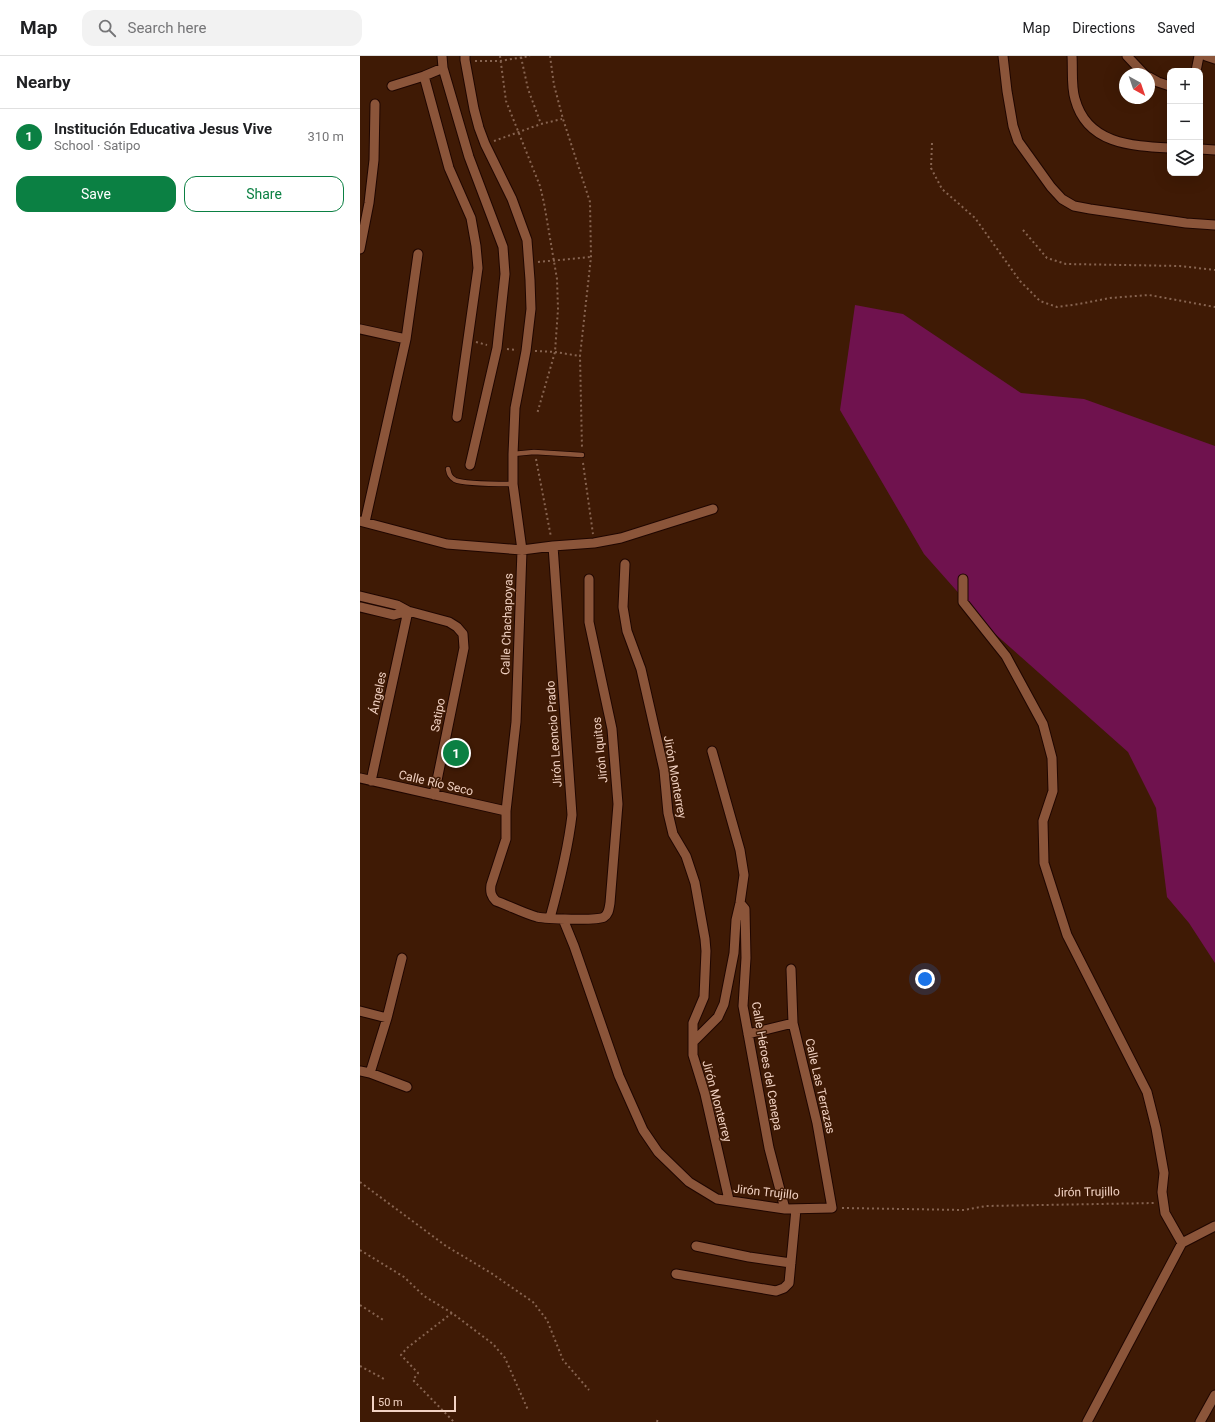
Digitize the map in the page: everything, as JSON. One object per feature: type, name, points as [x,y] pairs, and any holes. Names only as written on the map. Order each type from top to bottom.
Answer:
[{"type":"street","points":[[442,56],[443,68],[469,157],[503,247],[505,274],[497,348],[470,465]]},
{"type":"street","points":[[1004,56],[1007,91],[1013,126],[1018,141],[1051,187],[1062,199],[1074,206],[1090,209],[1186,223],[1215,225]]},
{"type":"street","points":[[1072,56],[1074,97],[1080,114],[1090,126],[1104,136],[1119,142],[1138,146],[1167,148]]},
{"type":"street","points":[[1127,56],[1138,68]]},
{"type":"street","points":[[1197,68],[1199,56]]},
{"type":"street","points":[[1206,56],[1215,59]]},
{"type":"street","name":"Calle Chachapoyas","points":[[465,58],[474,109],[485,144],[512,199],[527,240],[530,264],[531,309],[526,351],[515,408],[513,454],[513,484],[522,550],[516,722],[506,811],[506,839],[490,892],[496,901],[537,917],[550,918]]},
{"type":"street","points":[[392,86],[424,76],[443,68]]},
{"type":"street","points":[[424,76],[449,168],[471,218],[476,246],[478,268],[457,417]]},
{"type":"street","points":[[1155,81],[1167,85]]},
{"type":"street","points":[[360,249],[369,203],[374,160],[375,104]]},
{"type":"street","points":[[1203,149],[1215,150]]},
{"type":"street","points":[[418,254],[406,339],[362,522],[447,544],[522,550],[553,546],[594,544],[621,538],[713,509]]},
{"type":"street","points":[[360,329],[406,339]]},
{"type":"street","name":"Jirón Leoncio Prado","points":[[550,918],[560,880],[572,815],[553,546]]},
{"type":"street","name":"Jirón Monterrey","points":[[625,564],[624,607],[627,631],[641,669],[661,756],[664,770],[668,813],[673,834],[686,856],[695,884],[705,939],[706,951],[704,997],[693,1023],[693,1055],[705,1094],[729,1200]]},
{"type":"street","name":"Jirón Iquitos","points":[[563,919],[596,919],[604,917],[608,913],[618,804],[612,729],[594,651],[589,622],[589,579]]},
{"type":"street","points":[[963,579],[963,602],[1006,656],[1043,724],[1052,758],[1053,791],[1043,821],[1044,863],[1067,936],[1147,1092],[1156,1128],[1164,1173],[1162,1192],[1166,1213],[1182,1243]]},
{"type":"street","points":[[360,596],[397,605],[408,611]]},
{"type":"street","points":[[360,606],[394,615],[408,611]]},
{"type":"street","name":"Satipo","points":[[408,611],[449,622],[457,627],[463,634],[464,639],[464,648],[434,795]]},
{"type":"street","name":"Ángeles","points":[[371,781],[408,611]]},
{"type":"street","name":"Calle Héroes del Cenepa","points":[[693,1042],[718,1017],[724,1004],[734,953],[736,920],[744,875],[740,850],[712,751]]},
{"type":"street","name":"Calle Río Seco","points":[[360,778],[506,811]]},
{"type":"street","name":"Calle Héroes del Cenepa","points":[[740,903],[745,909],[746,958],[743,1006],[769,1148],[785,1209]]},
{"type":"street","points":[[550,918],[563,919]]},
{"type":"street","name":"Jirón Trujillo","points":[[563,919],[574,946],[619,1076],[643,1130],[658,1152],[689,1182],[717,1199],[785,1209],[832,1208]]},
{"type":"street","points":[[370,1073],[387,1018],[402,958]]},
{"type":"street","name":"Calle Las Terrazas","points":[[791,969],[793,1024],[817,1123],[832,1208]]},
{"type":"street","points":[[360,1011],[387,1018]]},
{"type":"street","points":[[748,1034],[793,1024]]},
{"type":"street","points":[[360,1071],[370,1073],[407,1087]]},
{"type":"street","points":[[676,1274],[776,1290],[784,1288],[789,1283],[796,1209]]},
{"type":"street","points":[[1087,1422],[1182,1243],[1215,1226]]},
{"type":"street","points":[[696,1246],[749,1257],[791,1263]]},
{"type":"street","points":[[1200,1422],[1215,1395]]},
{"type":"lane","points":[[513,454],[534,452],[582,455]]},
{"type":"lane","points":[[448,469],[450,476],[456,481],[513,484]]},
{"type":"path","points":[[500,56],[506,101],[540,186],[555,260],[557,279],[558,309],[555,352],[537,414]]},
{"type":"path","points":[[465,58],[500,61],[530,56]]},
{"type":"path","points":[[550,56],[554,85],[563,119],[590,202],[591,257],[580,356],[582,455],[594,544]]},
{"type":"path","points":[[521,57],[528,88],[541,124]]},
{"type":"path","points":[[485,144],[541,124],[563,119]]},
{"type":"path","points":[[932,143],[931,168],[942,190],[975,218],[1020,281],[1040,301],[1057,307],[1110,298],[1149,295],[1215,307]]},
{"type":"path","points":[[1023,230],[1047,258],[1066,264],[1180,266],[1215,270]]},
{"type":"path","points":[[530,264],[591,257]]},
{"type":"path","points":[[534,452],[553,546]]},
{"type":"path","points":[[360,1182],[446,1246],[492,1273],[533,1302],[547,1320],[563,1360],[589,1390]]},
{"type":"path","name":"Jirón Trujillo","points":[[832,1208],[964,1210],[986,1206],[1164,1203]]},
{"type":"path","points":[[360,1250],[404,1277],[424,1296],[452,1313],[493,1344],[505,1358],[528,1410]]},
{"type":"path","points":[[360,1306],[384,1321]]},
{"type":"path","points":[[452,1313],[407,1348],[401,1355],[418,1373],[414,1380],[454,1422]]},
{"type":"path","points":[[360,1366],[386,1380]]},
{"type":"path","points":[[657,1422],[658,1418]]},
{"type":"shaded area","points":[[855,305],[903,314],[1021,393],[1084,399],[1215,446],[1215,963],[1189,923],[1167,897],[1156,808],[1128,752],[994,633],[924,554],[840,410]]},
{"type":"place","name":"Institución Educativa Jesus Vive","points":[[456,753]]}]
